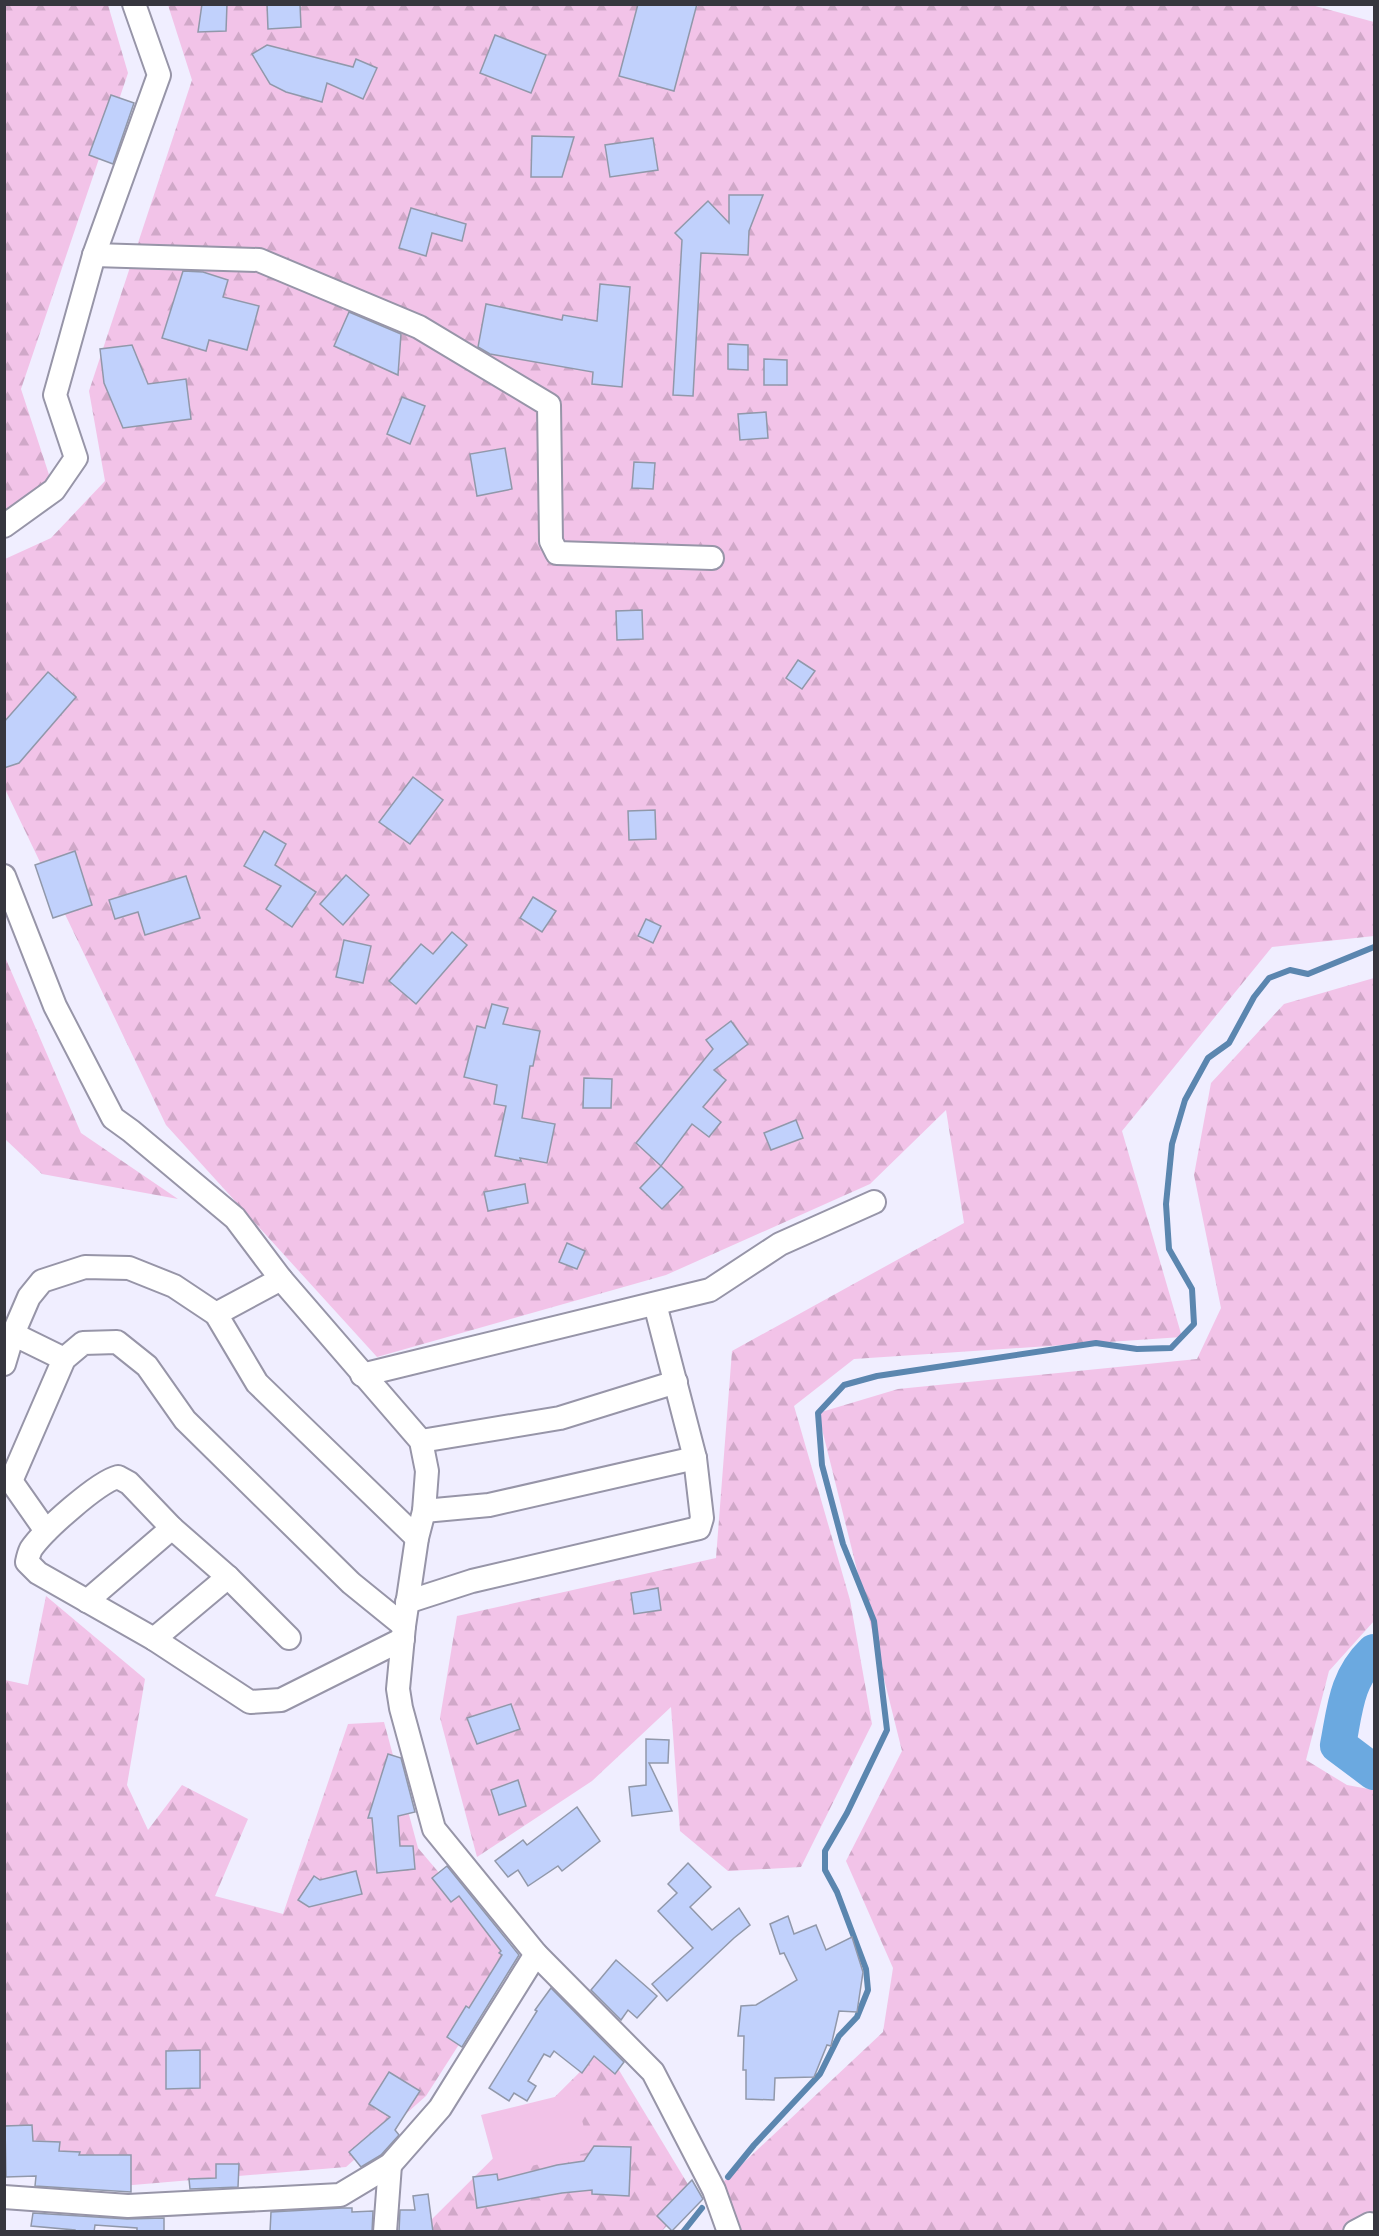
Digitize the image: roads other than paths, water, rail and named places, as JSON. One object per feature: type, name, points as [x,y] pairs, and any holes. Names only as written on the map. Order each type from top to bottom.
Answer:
[{"type":"street","points":[[4,526],[54,490],[76,458],[55,395],[94,255],[159,75],[134,4]]},
{"type":"street","points":[[94,255],[259,260],[419,327],[549,405],[551,541],[557,553],[712,558]]},
{"type":"street","points":[[4,876],[55,1006],[113,1118],[235,1218],[281,1279],[421,1441],[427,1471],[424,1511],[417,1538],[407,1602],[398,1689],[401,1708],[434,1829],[536,1954],[653,2072],[714,2190],[729,2232]]},
{"type":"street","points":[[362,1375],[710,1290],[780,1244],[874,1202]]},
{"type":"street","points":[[4,1364],[9,1336],[29,1298],[42,1281],[85,1267],[129,1268],[174,1286],[216,1314],[257,1383],[417,1538]]},
{"type":"street","points":[[216,1314],[281,1279]]},
{"type":"street","points":[[407,1602],[472,1581],[699,1528],[702,1518],[695,1458],[655,1304]]},
{"type":"street","points":[[9,1336],[64,1359]]},
{"type":"street","points":[[46,1531],[8,1480],[64,1359],[83,1343],[117,1342],[147,1366],[186,1420],[351,1583],[404,1632]]},
{"type":"street","points":[[421,1441],[560,1418],[676,1382]]},
{"type":"street","points":[[424,1511],[489,1505],[695,1458]]},
{"type":"street","points":[[290,1638],[228,1577],[172,1528],[129,1483],[118,1476],[99,1486],[46,1531],[30,1551],[27,1562],[39,1573],[154,1639],[250,1702],[281,1700],[404,1632]]},
{"type":"street","points":[[87,1600],[172,1528]]},
{"type":"street","points":[[154,1639],[228,1577]]},
{"type":"street","points":[[4,2197],[128,2206],[340,2195],[390,2165],[440,2108],[536,1954]]},
{"type":"street","points":[[385,2232],[390,2165]]},
{"type":"waterway","points":[[728,2177],[754,2145],[820,2074],[839,2036],[857,2017],[868,1990],[866,1969],[837,1892],[825,1870],[825,1851],[847,1813],[887,1730],[874,1621],[843,1544],[822,1465],[818,1413],[844,1385],[877,1376],[1096,1343],[1137,1349],[1171,1348],[1194,1324],[1192,1289],[1169,1249],[1166,1204],[1172,1144],[1185,1100],[1208,1058],[1229,1043],[1254,997],[1269,978],[1290,970],[1308,974],[1374,947]]},
{"type":"waterway","points":[[1374,1652],[1352,1684],[1338,1745],[1374,1772]]},
{"type":"waterway","points":[[683,2232],[702,2208]]}]
